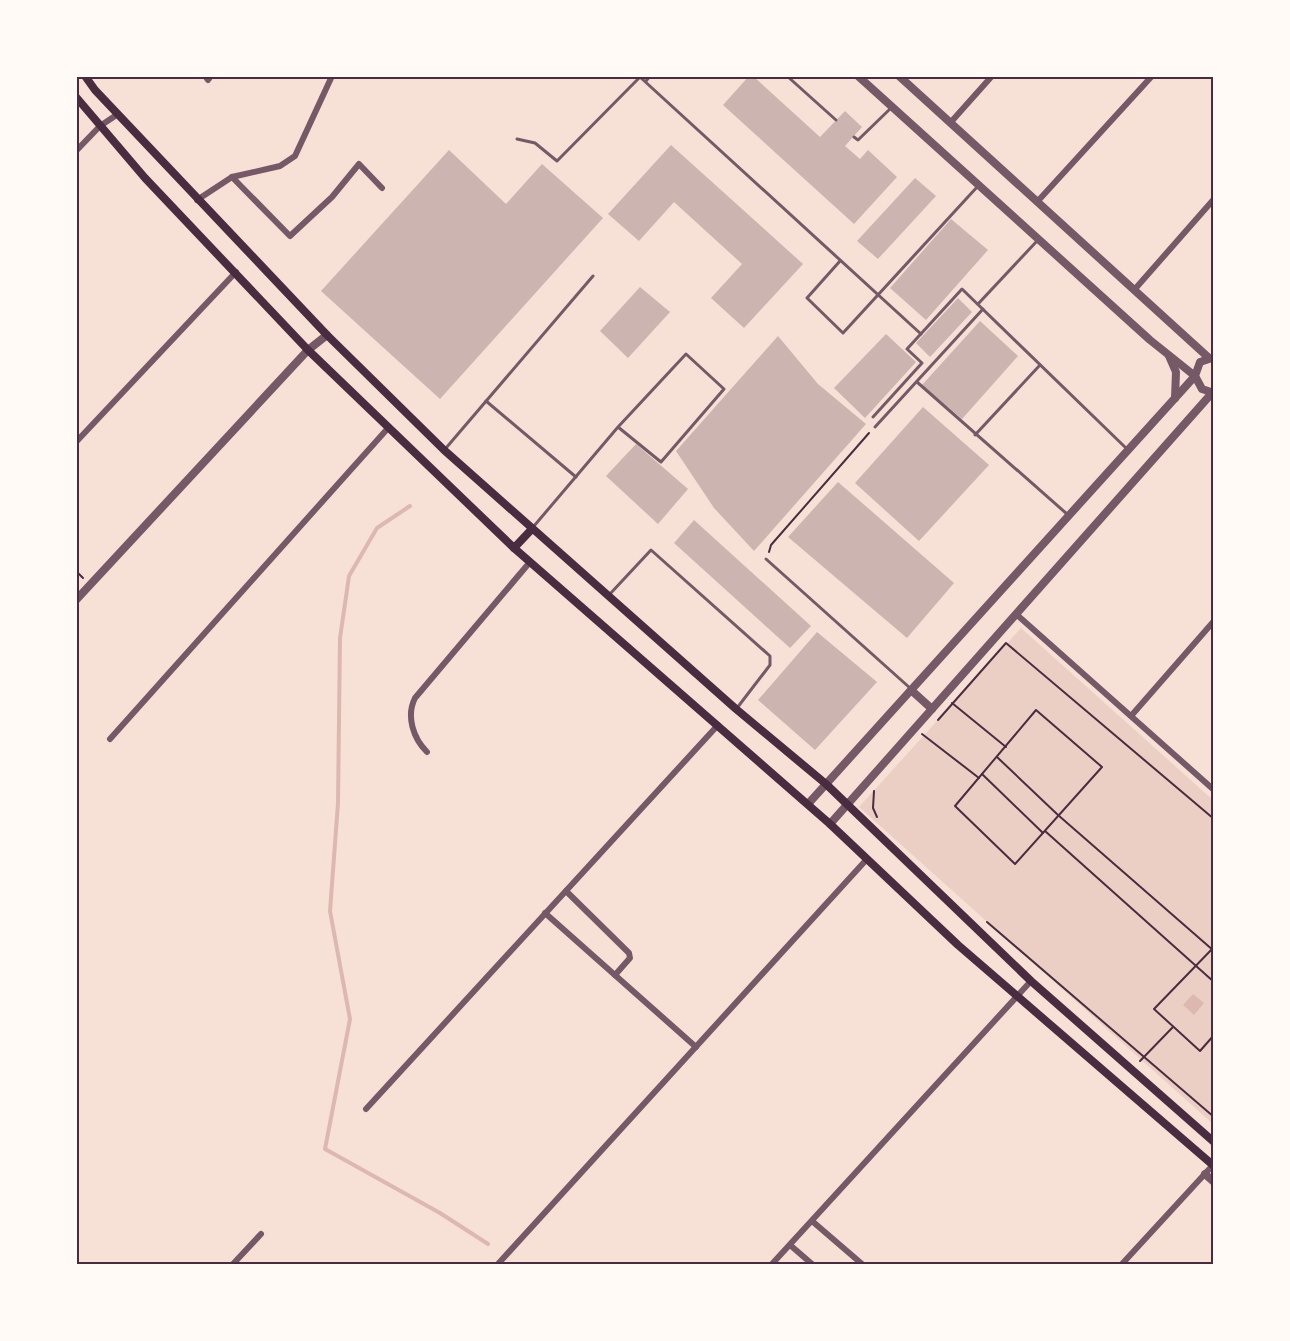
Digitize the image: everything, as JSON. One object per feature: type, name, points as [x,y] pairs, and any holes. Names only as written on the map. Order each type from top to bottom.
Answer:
[{"type":"main road","points":[[85,76],[197,200],[327,335],[444,450],[531,530],[609,595],[736,710],[826,784],[1032,981],[1214,1142]]},
{"type":"main road","points":[[76,97],[189,225],[308,350],[514,548],[808,804],[1018,997],[1213,1166]]},
{"type":"main road","points":[[514,548],[531,530]]},
{"type":"street","points":[[205,76],[208,80],[211,76]]},
{"type":"street","points":[[197,200],[232,177],[280,166],[296,156],[332,76]]},
{"type":"street","points":[[830,824],[1213,393],[1198,386],[1195,376],[1038,239],[858,76]]},
{"type":"street","points":[[808,804],[1129,451],[1195,376],[1200,362],[1211,358],[899,76]]},
{"type":"street","points":[[951,122],[992,76]]},
{"type":"street","points":[[1037,202],[1152,76]]},
{"type":"street","points":[[76,151],[100,126],[118,114]]},
{"type":"street","points":[[232,177],[290,236],[332,197],[359,164],[382,188]]},
{"type":"street","points":[[1135,289],[1214,199]]},
{"type":"street","points":[[76,442],[236,272]]},
{"type":"street","points":[[76,600],[308,350],[327,335]]},
{"type":"street","points":[[1169,355],[1176,372],[1175,398]]},
{"type":"street","points":[[110,739],[389,427]]},
{"type":"street","points":[[427,752],[415,737],[410,707],[415,698],[530,562]]},
{"type":"street","points":[[1016,614],[1214,790]]},
{"type":"street","points":[[1131,716],[1214,621]]},
{"type":"street","points":[[911,690],[932,709]]},
{"type":"street","points":[[366,1109],[718,725]]},
{"type":"street","points":[[498,1264],[867,859]]},
{"type":"street","points":[[566,891],[629,952],[630,958],[615,975]]},
{"type":"street","points":[[545,913],[696,1047]]},
{"type":"street","points":[[772,1264],[1032,981]]},
{"type":"street","points":[[1122,1264],[1213,1166]]},
{"type":"street","points":[[1205,1174],[1214,1182]]},
{"type":"street","points":[[812,1221],[862,1264]]},
{"type":"street","points":[[233,1264],[261,1234]]},
{"type":"street","points":[[790,1245],[812,1264]]},
{"type":"lane","points":[[646,81],[650,76]]},
{"type":"lane","points":[[787,76],[836,120]]},
{"type":"lane","points":[[517,139],[535,143],[557,161],[640,77],[921,334]]},
{"type":"lane","points":[[854,136],[858,140],[892,107]]},
{"type":"lane","points":[[840,261],[807,298],[843,333],[979,185]]},
{"type":"lane","points":[[978,304],[1038,239]]},
{"type":"lane","points":[[444,450],[593,276]]},
{"type":"lane","points":[[873,417],[922,363],[907,348],[962,289],[1129,451]]},
{"type":"lane","points":[[875,427],[983,309]]},
{"type":"lane","points":[[531,530],[618,427],[686,354],[724,389],[661,462],[618,427]]},
{"type":"lane","points":[[975,435],[1040,365]]},
{"type":"lane","points":[[917,382],[1068,516]]},
{"type":"lane","points":[[486,401],[577,478]]},
{"type":"lane","points":[[609,595],[651,550],[770,656],[770,665],[736,710]]},
{"type":"lane","points":[[766,559],[911,690]]},
{"type":"path","points":[[766,559],[771,545],[875,427]]},
{"type":"path","points":[[931,727],[1006,643],[1214,819]]},
{"type":"path","points":[[944,696],[1006,747]]},
{"type":"path","points":[[1036,710],[1102,767],[1015,864],[955,806],[997,757],[1036,710]]},
{"type":"path","points":[[914,729],[979,778]]},
{"type":"path","points":[[916,743],[924,735]]},
{"type":"path","points":[[997,757],[1058,815],[1213,949],[1154,1009],[1200,1051],[1214,1035]]},
{"type":"path","points":[[982,774],[1214,982]]},
{"type":"path","points":[[880,825],[873,808],[873,791],[881,783]]},
{"type":"path","points":[[982,917],[1214,1117]]},
{"type":"path","points":[[1132,1069],[1173,1026]]},
{"type":"shaded area","points":[[1021,628],[1213,800],[1213,1124],[859,807]]},
{"type":"shaded area","points":[[1193,994],[1204,1003],[1194,1015],[1183,1005]]},
{"type":"building","points":[[749,76],[753,76],[820,137],[845,111],[862,127],[845,146],[860,159],[868,150],[897,177],[854,224],[723,105]]},
{"type":"building","points":[[671,145],[803,264],[744,328],[711,298],[742,264],[674,202],[639,241],[608,214]]},
{"type":"building","points":[[449,150],[506,204],[542,164],[603,218],[440,399],[321,291]]},
{"type":"building","points":[[915,178],[936,196],[878,259],[857,241]]},
{"type":"building","points":[[951,219],[988,250],[926,320],[890,288]]},
{"type":"building","points":[[640,287],[670,312],[628,358],[600,331]]},
{"type":"building","points":[[958,298],[972,312],[930,357],[916,343]]},
{"type":"building","points":[[980,321],[1018,356],[962,419],[922,385]]},
{"type":"building","points":[[886,334],[916,362],[865,418],[834,388]]},
{"type":"building","points":[[778,336],[818,384],[866,424],[754,551],[714,508],[676,451]]},
{"type":"building","points":[[923,407],[989,465],[919,541],[855,483]]},
{"type":"building","points":[[636,444],[688,489],[658,524],[606,476]]},
{"type":"building","points":[[838,482],[954,583],[907,638],[788,537]]},
{"type":"building","points":[[694,520],[811,626],[790,648],[674,543]]},
{"type":"building","points":[[817,632],[877,682],[815,750],[758,700]]},
{"type":"waterway","points":[[410,506],[377,528],[349,576],[340,638],[338,803],[330,911],[350,1019],[325,1149],[440,1213],[488,1244]]}]
